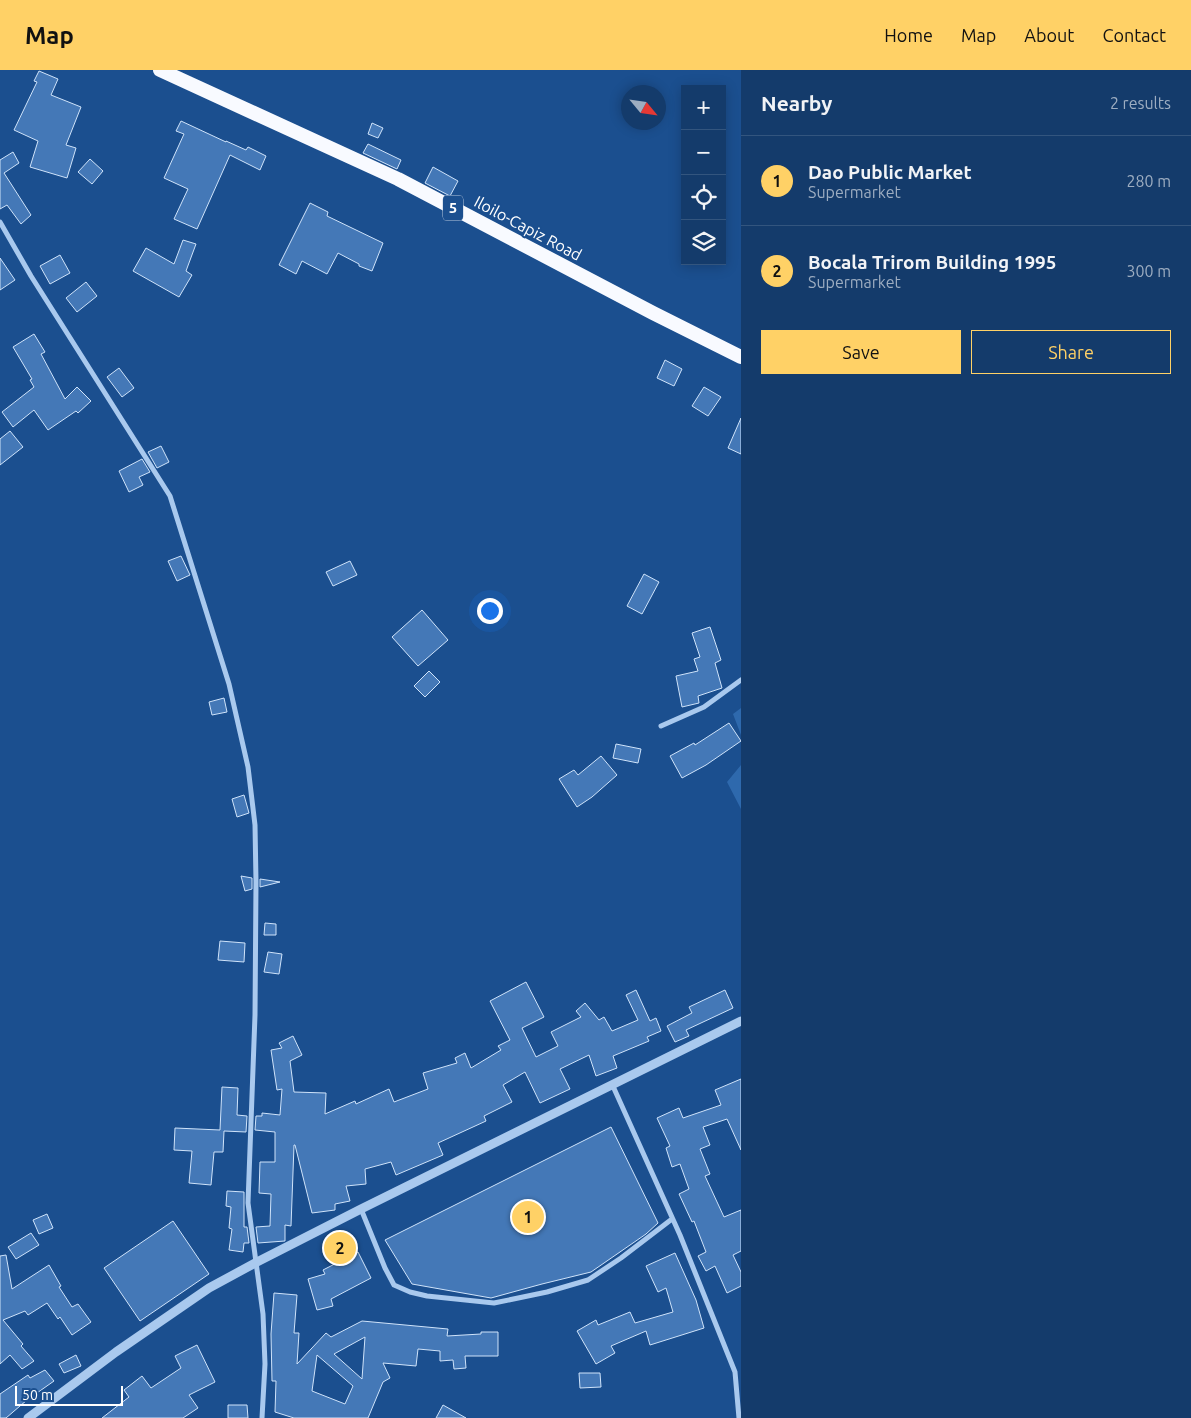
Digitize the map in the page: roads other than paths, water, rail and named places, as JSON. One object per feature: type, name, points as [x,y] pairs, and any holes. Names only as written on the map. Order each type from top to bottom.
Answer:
[{"type":"highway","name":"Iloilo-Capiz Road","points":[[160,70],[398,179],[741,358]]},
{"type":"street","points":[[0,222],[31,276],[170,496],[229,684],[248,767],[255,825],[256,882],[248,1203],[257,1262],[262,1314],[265,1364],[262,1418]]},
{"type":"street","points":[[661,726],[704,707],[741,680]]},
{"type":"street","points":[[28,1418],[116,1352],[209,1288],[361,1209],[741,1021]]},
{"type":"street","points":[[611,1084],[672,1218],[735,1372],[739,1418]]},
{"type":"street","points":[[361,1209],[394,1285],[410,1292],[427,1296],[494,1304],[588,1280],[622,1258],[672,1218]]},
{"type":"place","name":"Dao Public Market","points":[[528,1217]]},
{"type":"place","name":"Bocala Trirom Building 1995","points":[[340,1248]]}]
